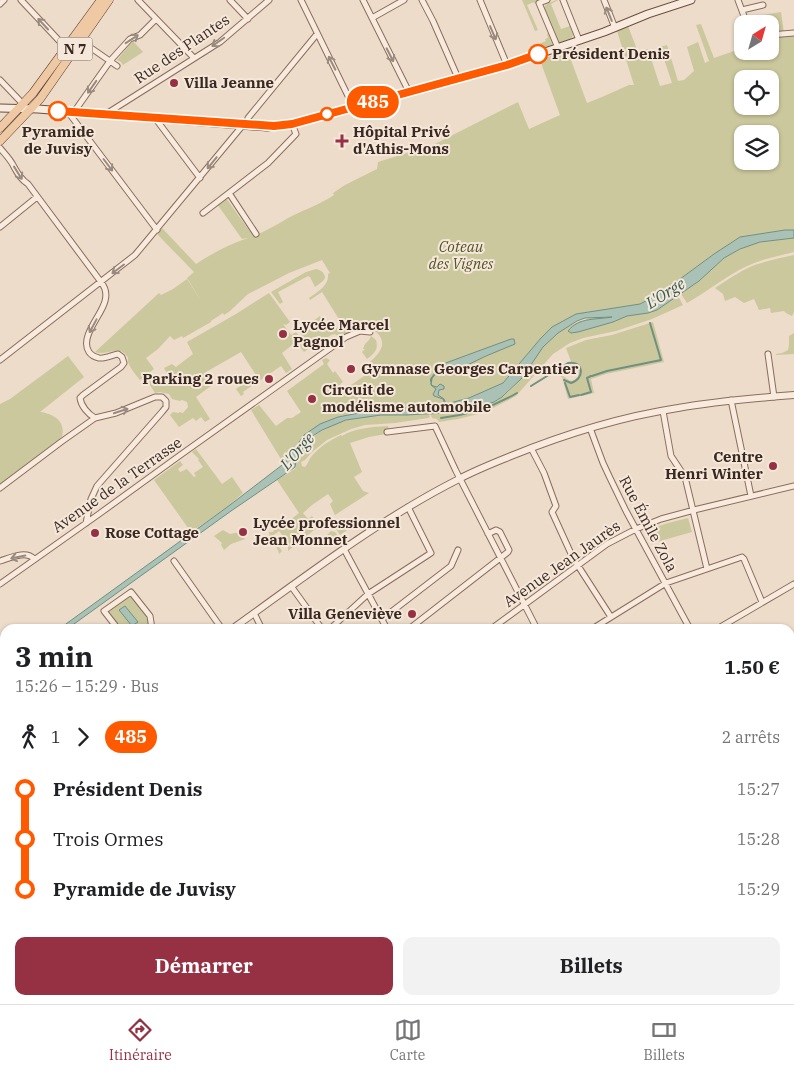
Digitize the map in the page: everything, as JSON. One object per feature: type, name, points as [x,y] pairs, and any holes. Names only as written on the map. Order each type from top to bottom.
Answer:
[{"type":"main road","name":"N 7","points":[[0,128],[25,109],[81,41],[109,0]]},
{"type":"main road","points":[[0,108],[267,127],[292,124],[507,65],[691,0]]},
{"type":"main road","name":"N 7","points":[[25,109],[36,88],[98,2]]},
{"type":"main road","points":[[0,137],[33,100],[68,50],[80,29]]},
{"type":"main road","points":[[0,141],[25,109]]},
{"type":"street","points":[[0,4],[4,0]]},
{"type":"street","points":[[21,0],[65,47]]},
{"type":"street","points":[[138,0],[194,58]]},
{"type":"street","points":[[230,0],[248,19]]},
{"type":"street","name":"Rue des Plantes","points":[[105,114],[220,42],[269,0]]},
{"type":"street","points":[[300,0],[350,100],[352,108]]},
{"type":"street","points":[[363,0],[408,92]]},
{"type":"street","points":[[372,18],[404,0]]},
{"type":"street","points":[[422,0],[458,78]]},
{"type":"street","points":[[480,0],[507,65]]},
{"type":"street","points":[[547,0],[539,3],[558,48]]},
{"type":"street","points":[[563,0],[579,40]]},
{"type":"street","points":[[604,0],[615,28]]},
{"type":"street","points":[[738,0],[744,15]]},
{"type":"street","points":[[742,10],[763,5]]},
{"type":"street","points":[[156,19],[140,35],[130,39],[110,61],[71,112],[156,230]]},
{"type":"street","points":[[779,34],[794,33]]},
{"type":"street","points":[[0,360],[135,255],[243,125],[247,123],[248,118],[317,34]]},
{"type":"street","points":[[81,41],[117,66]]},
{"type":"street","points":[[0,80],[25,109]]},
{"type":"street","points":[[155,118],[200,178]]},
{"type":"street","points":[[203,213],[268,163],[296,134],[292,124]]},
{"type":"street","points":[[0,148],[22,180],[28,184],[101,282],[105,290],[105,302],[87,338],[87,348],[96,357],[102,358],[118,354],[124,362],[121,367],[81,396],[81,404],[95,418]]},
{"type":"street","points":[[229,193],[256,234]]},
{"type":"street","points":[[0,227],[37,197]]},
{"type":"street","name":"Avenue de la Terrasse","points":[[0,584],[346,337],[360,331],[370,332]]},
{"type":"street","points":[[768,354],[774,397]]},
{"type":"street","points":[[239,624],[376,526],[408,506],[460,478],[532,448],[590,428],[662,411],[731,400],[794,395]]},
{"type":"street","points":[[0,488],[95,418],[122,411],[155,397],[162,397],[166,406],[97,486],[91,499],[86,523]]},
{"type":"street","points":[[731,400],[751,496]]},
{"type":"street","points":[[662,411],[671,456],[685,476],[708,569]]},
{"type":"street","points":[[387,432],[434,426],[534,624]]},
{"type":"street","name":"Rue Émile Zola","points":[[590,428],[610,478],[687,624]]},
{"type":"street","points":[[532,448],[544,473],[556,506],[552,512],[573,558],[611,617]]},
{"type":"street","name":"Avenue Jean Jaurès","points":[[498,624],[607,544],[636,529],[661,519],[694,510],[794,486]]},
{"type":"street","points":[[335,624],[368,594],[431,553],[408,506]]},
{"type":"street","points":[[415,624],[510,550],[499,531],[488,534]]},
{"type":"street","points":[[344,549],[384,624]]},
{"type":"street","points":[[382,619],[450,566],[458,550]]},
{"type":"street","points":[[0,561],[20,555],[32,556],[34,559]]},
{"type":"street","points":[[600,624],[666,583],[742,557],[762,602]]},
{"type":"street","points":[[174,561],[218,624]]},
{"type":"street","points":[[725,624],[794,584]]},
{"type":"street","points":[[291,586],[318,624]]},
{"type":"street","points":[[114,624],[104,611],[131,592],[150,616],[152,624]]},
{"type":"street","points":[[254,613],[260,624]]},
{"type":"green space","points":[[522,0],[538,0],[535,4],[534,2],[527,5],[538,30],[535,31]]},
{"type":"green space","points":[[558,0],[551,4],[561,29],[570,26],[573,35],[571,39],[559,44],[544,7]]},
{"type":"green space","points":[[781,12],[784,33],[779,33],[779,15],[764,15]]},
{"type":"green space","name":"Coteau des Vignes","points":[[701,24],[714,58],[734,51],[734,60],[779,60],[779,36],[794,35],[794,230],[740,237],[661,293],[640,304],[576,314],[552,327],[503,383],[469,398],[436,407],[428,404],[400,409],[385,408],[308,432],[284,464],[251,410],[259,405],[276,426],[287,418],[292,418],[301,412],[287,391],[324,364],[322,360],[326,358],[330,360],[327,364],[343,382],[340,384],[344,390],[374,369],[369,363],[382,346],[382,341],[378,334],[370,329],[361,327],[339,338],[335,334],[331,335],[313,348],[295,326],[298,324],[302,329],[320,316],[331,332],[342,324],[322,292],[310,300],[309,298],[327,282],[328,274],[330,273],[322,260],[289,273],[248,294],[230,311],[224,315],[223,313],[183,338],[182,336],[174,340],[170,336],[146,358],[154,369],[140,380],[130,367],[128,358],[123,352],[95,352],[159,293],[161,295],[173,289],[187,279],[203,304],[187,278],[194,272],[157,234],[162,228],[196,264],[221,249],[248,238],[242,239],[217,204],[226,198],[253,236],[319,204],[334,195],[333,193],[345,185],[377,169],[378,162],[433,145],[518,102],[529,129],[560,115],[540,60],[565,51],[568,52],[587,103],[629,85],[634,85],[617,31],[628,26],[638,52],[648,49],[660,86],[672,83],[660,47],[667,45],[678,81],[684,80],[694,71],[687,47],[698,42],[705,63],[709,61],[696,25]]},
{"type":"green space","points":[[548,33],[552,45],[533,51],[531,47],[546,41]]},
{"type":"green space","points":[[133,41],[143,52],[123,65],[117,60]]},
{"type":"green space","points":[[794,238],[794,252],[766,259],[745,267],[687,303],[681,294],[678,296],[683,305],[652,319],[570,343],[553,354],[516,396],[493,408],[458,419],[439,422],[437,419],[432,418],[430,413],[461,412],[499,399],[518,382],[547,343],[572,324],[582,321],[578,332],[627,316],[657,310],[699,281],[724,258],[746,246],[760,242]]},
{"type":"green space","points":[[794,255],[794,312],[792,316],[784,311],[771,313],[770,308],[759,310],[754,299],[744,303],[735,297],[725,301],[723,294],[715,288],[752,266]]},
{"type":"green space","points":[[316,269],[322,272],[325,278],[315,287],[308,276],[278,292],[283,302],[280,304],[271,292],[306,272]]},
{"type":"green space","points":[[269,293],[290,322],[286,325],[283,324],[291,335],[296,332],[308,349],[304,352],[296,342],[282,353],[292,369],[286,373],[281,366],[243,392],[244,394],[241,396],[236,389],[256,375],[241,352],[206,372],[211,386],[196,397],[210,419],[205,422],[201,417],[196,421],[193,418],[179,427],[170,415],[173,412],[183,413],[188,407],[187,402],[172,399],[169,394],[155,393],[148,382],[153,379],[156,382],[167,373],[164,368],[172,364],[176,367],[193,354],[187,342]]},
{"type":"green space","points":[[613,316],[582,321],[592,318]]},
{"type":"green space","points":[[653,322],[664,362],[591,379],[594,393],[568,399],[562,377],[558,375],[562,375],[572,381],[578,378],[579,372],[577,367],[572,364],[566,348],[586,340],[612,335]]},
{"type":"green space","points":[[794,333],[794,354],[776,355],[788,350],[789,336]]},
{"type":"green space","points":[[371,336],[376,340],[377,346],[374,353],[367,359],[362,352]]},
{"type":"green space","points":[[68,356],[84,377],[40,412],[50,414],[58,419],[63,431],[62,437],[0,484],[0,404],[10,399]]},
{"type":"green space","points":[[428,413],[430,417],[428,418],[365,425],[351,429],[327,440],[301,462],[302,466],[305,467],[317,450],[341,435],[364,428],[388,426],[389,430],[386,434],[350,443],[362,472],[354,477],[363,491],[369,493],[335,515],[330,504],[333,501],[328,494],[303,513],[308,519],[312,516],[319,526],[288,551],[288,542],[279,531],[271,537],[282,551],[279,554],[270,538],[269,532],[273,532],[281,522],[289,521],[299,513],[277,480],[295,469],[299,455],[316,434],[340,422],[368,416]]},
{"type":"green space","points":[[196,449],[222,484],[232,477],[243,493],[226,508],[191,532],[154,480],[180,461],[183,465],[178,469],[180,472],[187,469],[194,477],[196,476],[194,473],[203,467],[199,459],[192,452]]},
{"type":"green space","points":[[688,518],[692,532],[653,543],[647,530]]},
{"type":"green space","points":[[349,520],[353,526],[340,535],[336,529]]},
{"type":"green space","points":[[223,530],[230,534],[240,532],[245,539],[231,544],[224,550],[221,545],[222,543],[214,536]]},
{"type":"green space","points":[[331,531],[335,532],[338,536],[326,545],[322,540]]},
{"type":"green space","points":[[131,596],[149,619],[149,624],[116,624],[108,612]]},
{"type":"water","name":"L'Orge","points":[[794,230],[794,238],[760,242],[740,249],[724,258],[699,281],[657,310],[627,316],[578,332],[571,333],[568,331],[577,323],[583,321],[612,317],[585,318],[577,321],[558,333],[543,347],[522,378],[494,402],[454,413],[381,415],[346,420],[322,430],[311,437],[297,456],[294,468],[74,624],[66,624],[286,462],[304,435],[320,424],[338,417],[385,408],[400,409],[424,404],[436,407],[445,404],[443,399],[434,396],[433,394],[436,389],[431,385],[437,387],[440,384],[444,386],[444,389],[439,390],[438,395],[444,399],[446,404],[469,398],[503,383],[552,327],[576,314],[640,304],[661,293],[740,237]]},
{"type":"water","points":[[514,339],[515,344],[461,368],[439,374],[434,371],[435,368],[443,364]]},
{"type":"water","points":[[125,606],[138,622],[130,624],[119,610]]},
{"type":"waterway","points":[[592,376],[661,360],[650,323]]},
{"type":"waterway","points":[[531,386],[568,363],[577,364],[581,374],[576,381],[571,383],[564,380]]},
{"type":"waterway","points":[[431,381],[437,371]]},
{"type":"waterway","points":[[581,395],[591,392],[587,378],[591,376]]},
{"type":"waterway","points":[[565,383],[570,397],[579,395]]},
{"type":"waterway","points":[[441,418],[480,410],[517,393]]},
{"type":"bus line","name":"485","points":[[58,111],[267,127],[292,124],[454,80],[538,54]]},
{"type":"place","name":"Président Denis","points":[[538,54]]},
{"type":"place","name":"Villa Jeanne","points":[[174,83]]},
{"type":"place","name":"Pyramide de Juvisy","points":[[58,111]]},
{"type":"place","name":"Hôpital Privé d'Athis-Mons","points":[[342,141]]},
{"type":"place","name":"Lycée Marcel Pagnol","points":[[283,334]]},
{"type":"place","name":"Gymnase Georges Carpentier","points":[[351,369]]},
{"type":"place","name":"Parking 2 roues","points":[[269,379]]},
{"type":"place","name":"Circuit de modélisme automobile","points":[[312,399]]},
{"type":"place","name":"Centre Henri Winter","points":[[773,466]]},
{"type":"place","name":"Lycée professionnel Jean Monnet","points":[[243,532]]},
{"type":"place","name":"Rose Cottage","points":[[95,533]]},
{"type":"place","name":"Villa Geneviève","points":[[412,614]]}]
